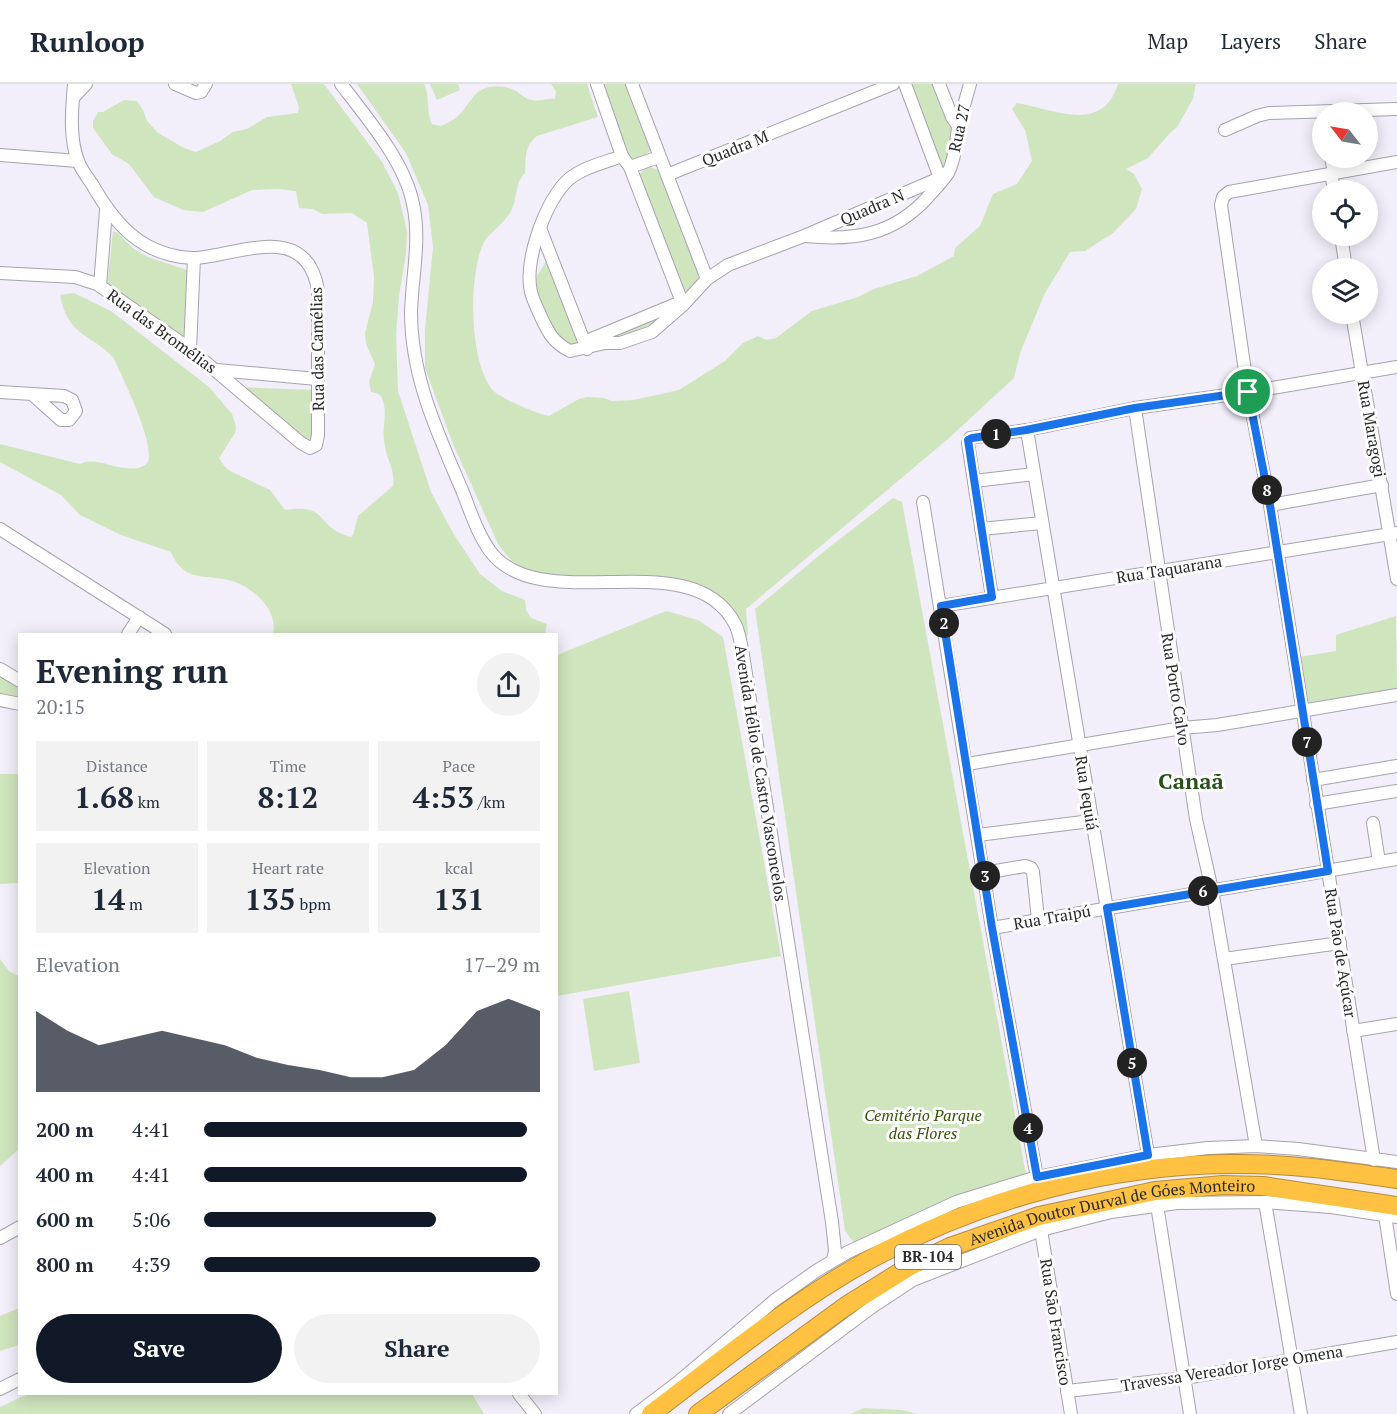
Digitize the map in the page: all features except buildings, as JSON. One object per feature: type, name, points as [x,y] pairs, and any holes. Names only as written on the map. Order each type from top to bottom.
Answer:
[{"type":"highway","name":"Avenida Doutor Durval de Góes Monteiro","points":[[651,1414],[683,1384],[794,1308],[876,1256],[1038,1184],[1173,1167],[1228,1164],[1288,1166],[1397,1179]]},
{"type":"highway","name":"Avenida Doutor Durval de Góes Monteiro","points":[[698,1414],[846,1306],[910,1266],[950,1247],[1039,1216],[1155,1191],[1223,1185],[1263,1186],[1393,1213]]},
{"type":"street","points":[[74,84],[71,117],[78,161],[106,210],[117,223],[144,243],[170,254],[194,258],[190,349]]},
{"type":"street","points":[[73,98],[87,84]]},
{"type":"street","points":[[175,84],[196,93],[201,92],[206,84]]},
{"type":"street","name":"Avenida Hélio de Castro Vasconcelos","points":[[341,84],[390,152],[405,179],[413,202],[417,232],[411,312],[419,382],[433,422],[484,541],[492,553],[500,562],[515,571],[550,581],[663,583],[689,588],[723,608],[735,624],[743,655],[832,1222],[835,1251],[833,1260]]},
{"type":"street","points":[[597,84],[622,156],[630,167],[682,302]]},
{"type":"street","points":[[632,84],[707,279]]},
{"type":"street","name":"Quadra M","points":[[668,174],[893,84]]},
{"type":"street","points":[[586,345],[620,343],[652,332],[695,294],[707,279],[728,265],[804,236],[834,239],[872,234],[906,216],[920,205],[942,179],[904,84]]},
{"type":"street","points":[[939,84],[952,117],[959,127]]},
{"type":"street","name":"Rua 27","points":[[942,179],[955,150],[970,84]]},
{"type":"street","points":[[1378,110],[1397,109]]},
{"type":"street","points":[[1225,130],[1269,113],[1312,112]]},
{"type":"street","points":[[0,155],[78,161]]},
{"type":"street","points":[[622,156],[576,174],[564,184],[540,228],[534,243],[530,265],[531,293],[547,329],[557,345],[570,351],[682,302],[695,294]]},
{"type":"street","points":[[630,167],[659,157]]},
{"type":"street","points":[[1332,173],[1397,162]]},
{"type":"street","points":[[1332,168],[1333,180]]},
{"type":"street","name":"Rua Pão de Açúcar","points":[[1332,173],[1229,192],[1222,200],[1222,213],[1248,392],[1270,505],[1374,1160]]},
{"type":"street","name":"Quadra N","points":[[804,236],[942,179]]},
{"type":"street","points":[[100,286],[106,210]]},
{"type":"street","points":[[540,228],[586,345]]},
{"type":"street","name":"Rua das Camélias","points":[[194,258],[276,246],[301,256],[309,262],[315,274],[318,290],[317,443],[310,448],[301,443]]},
{"type":"street","name":"Rua das Bromélias","points":[[0,273],[75,277],[100,286],[217,370],[301,443]]},
{"type":"street","name":"Rua Maragogi","points":[[1354,324],[1382,485],[1393,533],[1397,579]]},
{"type":"street","points":[[992,597],[969,439],[1135,408],[1397,367]]},
{"type":"street","points":[[217,370],[317,379]]},
{"type":"street","points":[[0,392],[33,395]]},
{"type":"street","name":"Rua Porto Calvo","points":[[1135,408],[1196,819],[1212,890],[1256,1146]]},
{"type":"street","name":"Rua Jequiá","points":[[1026,430],[1148,1155]]},
{"type":"street","points":[[974,481],[1034,474]]},
{"type":"street","points":[[1270,505],[1382,485]]},
{"type":"street","points":[[923,502],[992,928],[1038,1184]]},
{"type":"street","points":[[981,529],[1042,523]]},
{"type":"street","points":[[0,529],[163,633]]},
{"type":"street","name":"Rua Taquarana","points":[[941,606],[1393,533]]},
{"type":"street","points":[[129,633],[139,617]]},
{"type":"street","points":[[0,669],[18,680]]},
{"type":"street","points":[[967,764],[1397,695]]},
{"type":"street","points":[[0,700],[18,704]]},
{"type":"street","points":[[1313,780],[1397,766]]},
{"type":"street","points":[[1317,804],[1397,790]]},
{"type":"street","points":[[978,835],[1091,821]]},
{"type":"street","points":[[1373,823],[1379,862]]},
{"type":"street","name":"Rua Traipú","points":[[992,928],[1397,859]]},
{"type":"street","points":[[984,873],[1030,868],[1033,872],[1038,920]]},
{"type":"street","points":[[1224,959],[1340,943]]},
{"type":"street","points":[[1353,1031],[1397,1024]]},
{"type":"street","points":[[636,1414],[683,1384],[775,1300],[833,1260],[956,1202],[1038,1184],[1148,1155],[1208,1148],[1256,1146],[1310,1150],[1397,1162]]},
{"type":"street","points":[[1265,1202],[1301,1414]]},
{"type":"street","points":[[729,1414],[872,1307],[913,1280],[1041,1230],[1111,1212],[1157,1205],[1265,1202],[1393,1213],[1397,1294]]},
{"type":"street","points":[[1157,1205],[1190,1414]]},
{"type":"street","name":"Avenida Hélio de Castro Vasconcelos","points":[[832,1222],[848,1252]]},
{"type":"street","points":[[0,1238],[18,1228]]},
{"type":"street","name":"Rua São Francisco","points":[[1041,1230],[1071,1414]]},
{"type":"street","name":"Travessa Vereador Jorge Omena","points":[[1067,1391],[1185,1378],[1397,1342]]},
{"type":"street","points":[[0,1389],[18,1380]]},
{"type":"street","points":[[520,1395],[535,1414]]},
{"type":"green space","points":[[291,84],[324,84],[382,162],[398,193],[407,232],[396,335],[398,391],[431,492],[453,533],[480,574],[502,591],[525,600],[526,610],[531,618],[547,624],[545,633],[273,633],[274,625],[269,610],[264,602],[250,590],[225,579],[198,576],[183,570],[171,552],[121,535],[80,515],[61,495],[0,462],[0,444],[80,464],[97,462],[134,468],[147,463],[149,455],[143,428],[113,357],[80,332],[68,318],[60,295],[74,293],[111,311],[209,387],[232,414],[236,427],[235,433],[219,458],[225,467],[270,490],[285,510],[309,510],[340,533],[351,537],[353,535],[358,516],[393,486],[394,480],[384,440],[384,403],[380,395],[371,392],[369,382],[375,364],[366,344],[365,333],[373,302],[374,277],[367,223],[352,213],[322,214],[313,209],[299,208],[296,191],[278,189],[252,190],[203,212],[183,210],[154,197],[129,164],[112,154],[93,128],[93,121],[98,112],[103,112],[124,100],[137,101],[147,121],[158,133],[196,152],[233,132],[247,129],[267,117],[298,113],[299,107]]},
{"type":"green space","points":[[357,84],[424,84],[430,119],[432,124],[440,126],[456,117],[478,92],[488,87],[505,87],[527,99],[538,101],[555,99],[556,91],[551,84],[587,84],[598,117],[537,136],[533,140],[528,148],[525,173],[519,182],[511,211],[484,242],[475,275],[473,317],[475,338],[484,376],[492,389],[502,397],[549,416],[587,397],[612,401],[634,400],[679,390],[725,361],[743,343],[758,336],[766,340],[776,338],[812,311],[917,276],[954,256],[955,248],[980,226],[993,194],[1017,184],[1032,161],[1025,130],[1012,109],[1017,103],[1061,113],[1089,114],[1101,109],[1111,100],[1118,84],[1196,84],[1193,99],[1177,127],[1148,158],[1126,169],[1134,174],[1142,189],[1136,209],[1113,233],[1085,251],[1070,252],[1045,293],[1020,353],[1014,378],[949,438],[746,609],[748,633],[745,641],[739,622],[730,608],[700,587],[537,576],[512,561],[499,546],[453,444],[425,368],[425,330],[433,247],[428,205],[406,153]]},
{"type":"green space","points":[[430,84],[458,84],[460,90],[437,100]]},
{"type":"green space","points":[[601,84],[626,84],[650,145],[650,151],[640,160],[633,159],[629,155]]},
{"type":"green space","points":[[910,84],[934,84],[955,137],[944,173]]},
{"type":"green space","points":[[649,167],[659,170],[662,174],[699,276],[698,283],[692,290],[686,291],[680,287],[639,176]]},
{"type":"green space","points":[[113,231],[134,249],[148,257],[190,271],[187,344],[107,289]]},
{"type":"green space","points":[[549,257],[582,346],[569,347],[549,324],[535,286],[537,276]]},
{"type":"green space","points":[[662,315],[659,322],[617,341],[613,336],[615,332]]},
{"type":"green space","points":[[237,387],[315,390],[312,446]]},
{"type":"green space","name":"Cemitério Parque das Flores","points":[[893,498],[902,502],[1029,1191],[870,1249],[855,1242],[845,1230],[755,609]]},
{"type":"green space","points":[[666,611],[698,620],[723,637],[781,956],[558,996],[558,655]]},
{"type":"green space","points":[[1396,616],[1397,689],[1306,703],[1299,657],[1336,651],[1336,635]]},
{"type":"green space","points":[[0,675],[18,687],[18,699],[0,696]]},
{"type":"green space","points":[[0,774],[18,774],[18,883],[0,884]]},
{"type":"green space","points":[[0,959],[9,971],[18,976],[18,1150],[0,1166]]},
{"type":"green space","points":[[629,991],[640,1063],[594,1071],[583,999]]},
{"type":"green space","points":[[18,1308],[18,1345],[0,1351],[0,1316]]},
{"type":"green space","points":[[26,1395],[473,1395],[484,1414],[0,1414],[0,1407]]},
{"type":"green space","points":[[864,1408],[902,1410],[918,1414],[850,1414]]},
{"type":"district","name":"Canaã","points":[[1191,781]]},
{"type":"route","points":[[1248,392],[1270,505],[1328,871],[1107,908],[1148,1155],[1037,1177],[992,928],[941,606],[992,597],[968,440],[1135,408],[1248,392]]}]
